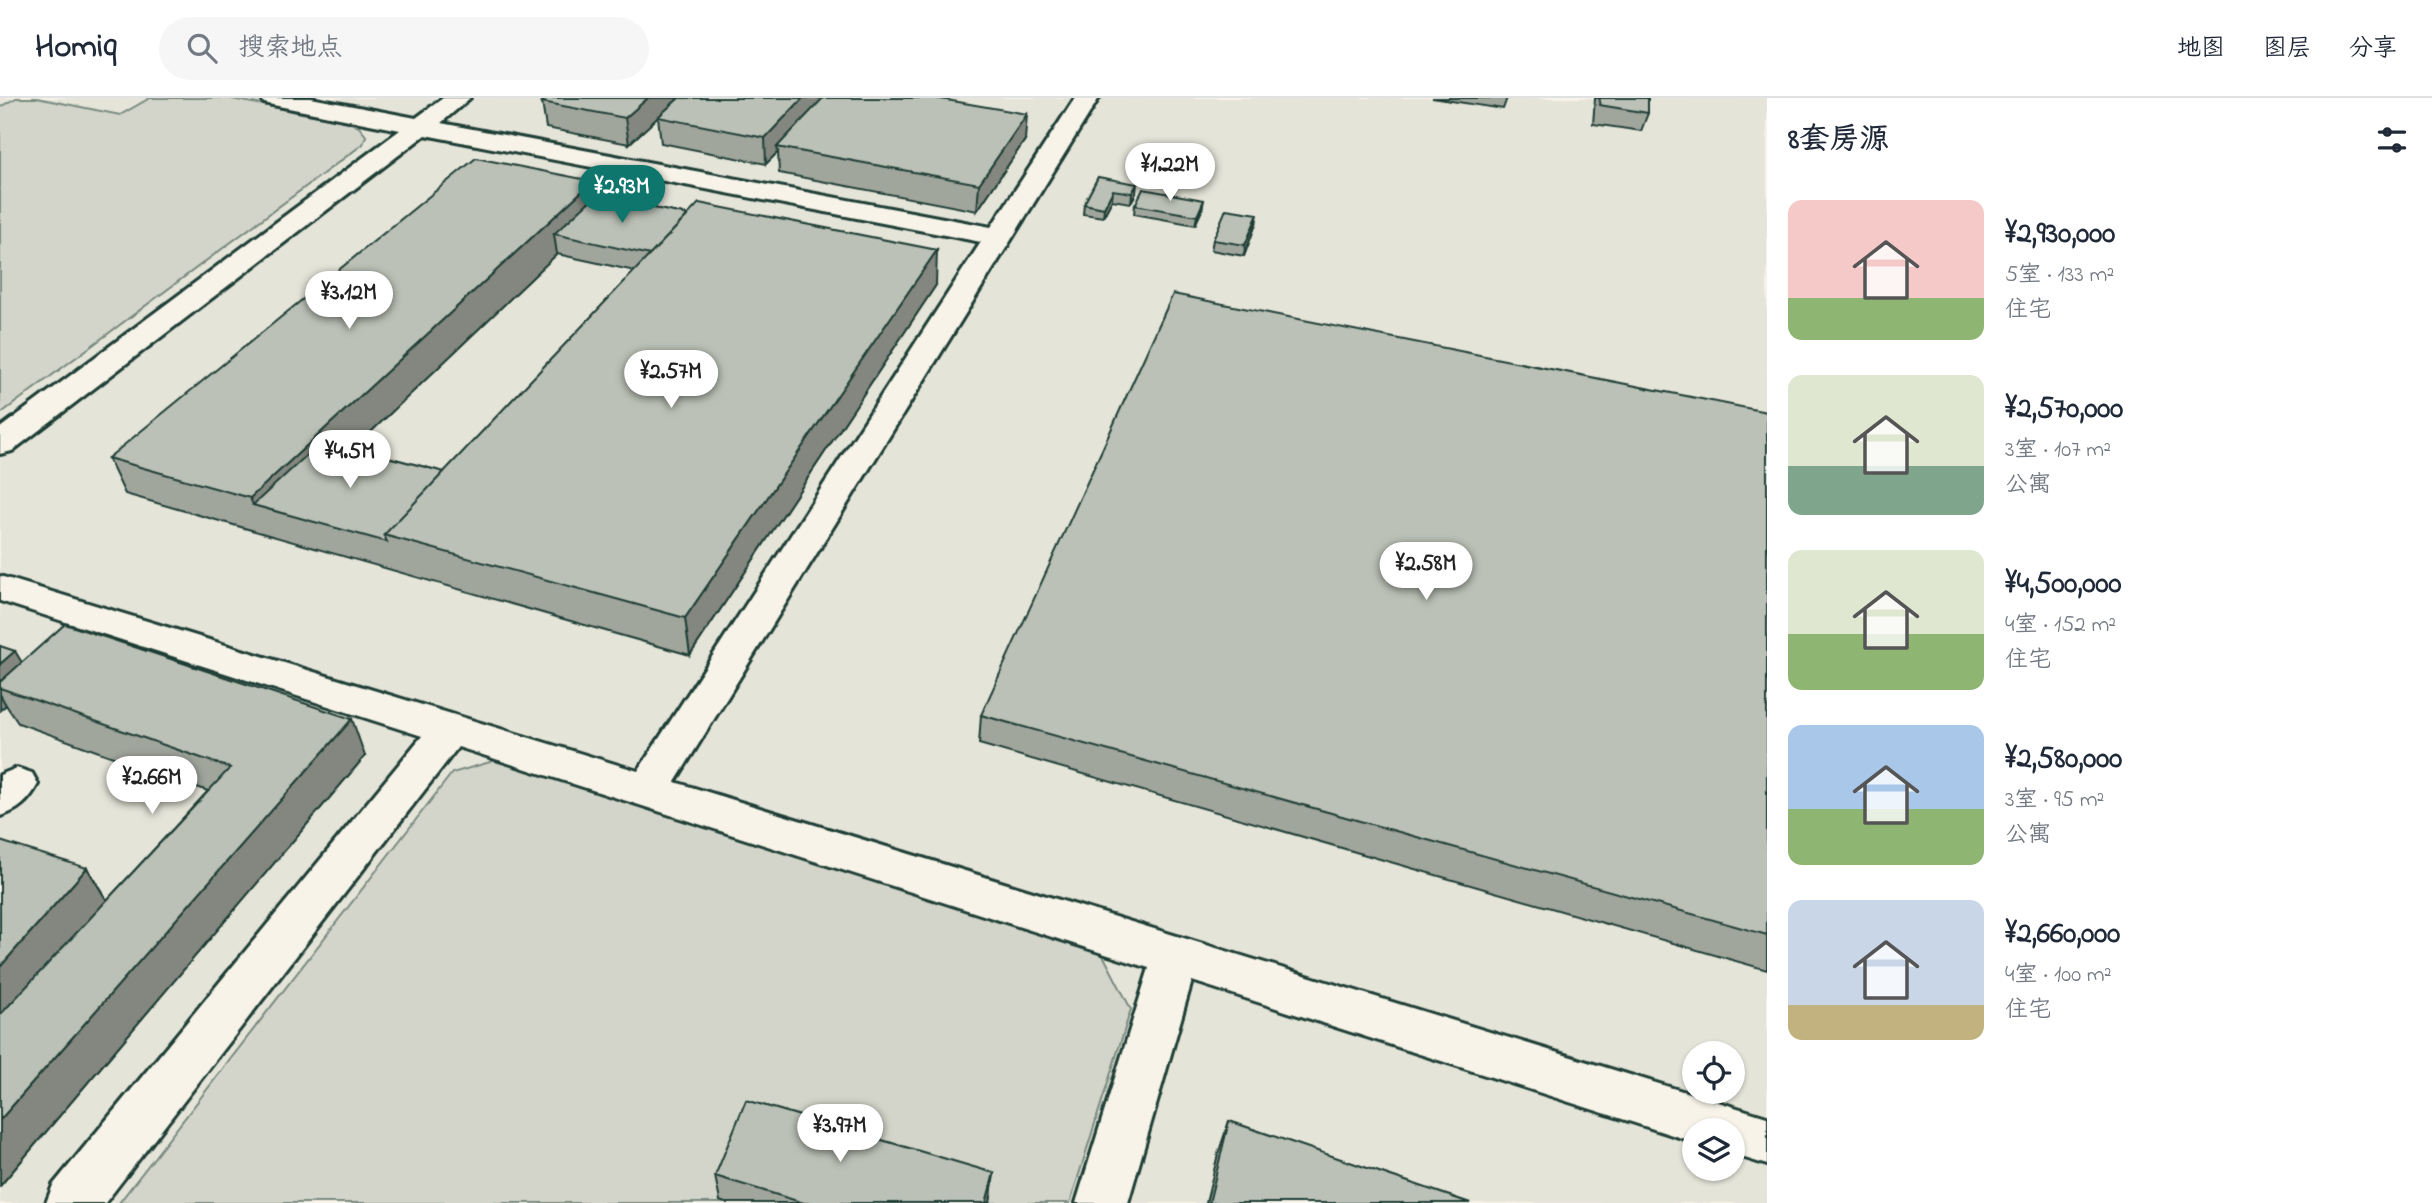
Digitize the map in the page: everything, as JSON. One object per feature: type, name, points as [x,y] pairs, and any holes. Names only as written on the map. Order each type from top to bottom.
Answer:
[{"type":"lane","points":[[273,98],[998,237]]},
{"type":"lane","points":[[0,444],[458,98]]},
{"type":"lane","points":[[648,790],[1087,98]]},
{"type":"lane","points":[[0,588],[1767,1141]]},
{"type":"lane","points":[[72,1203],[450,729]]},
{"type":"lane","points":[[1102,1203],[1175,956]]},
{"type":"shaded area","points":[[0,98],[1767,98],[1767,1203],[0,1203]]},
{"type":"shaded area","points":[[16,98],[37,98],[120,115],[150,98],[227,98],[349,122],[359,127],[366,136],[363,144],[0,414],[0,107]]},
{"type":"shaded area","points":[[497,760],[1102,953],[1131,1009],[1070,1203],[119,1203],[452,773]]},
{"type":"building","points":[[547,98],[648,98],[625,118],[542,102]]},
{"type":"building","points":[[679,98],[803,98],[765,138],[658,117]]},
{"type":"building","points":[[823,98],[935,98],[1027,114],[979,184],[777,147]]},
{"type":"building","points":[[1600,98],[1648,98],[1648,113],[1599,105]]},
{"type":"building","points":[[476,158],[593,181],[250,498],[108,458]]},
{"type":"building","points":[[1098,177],[1137,184],[1132,193],[1113,190],[1104,208],[1084,204]]},
{"type":"building","points":[[1143,189],[1204,200],[1197,216],[1135,205]]},
{"type":"building","points":[[595,196],[688,215],[650,255],[554,234]]},
{"type":"building","points":[[699,203],[937,250],[685,618],[384,535]]},
{"type":"building","points":[[1226,209],[1258,214],[1245,245],[1213,240]]},
{"type":"building","points":[[1173,294],[1767,412],[1767,935],[981,715]]},
{"type":"building","points":[[323,440],[444,472],[384,535],[387,542],[253,505]]},
{"type":"building","points":[[65,624],[352,719],[0,1120],[0,1015],[230,768],[0,688],[0,682]]},
{"type":"building","points":[[0,646],[15,651],[0,664]]},
{"type":"building","points":[[0,841],[87,868],[0,967]]},
{"type":"building","points":[[746,1100],[994,1173],[986,1203],[804,1203],[715,1176]]},
{"type":"building","points":[[1229,1121],[1470,1203],[1209,1203]]}]
